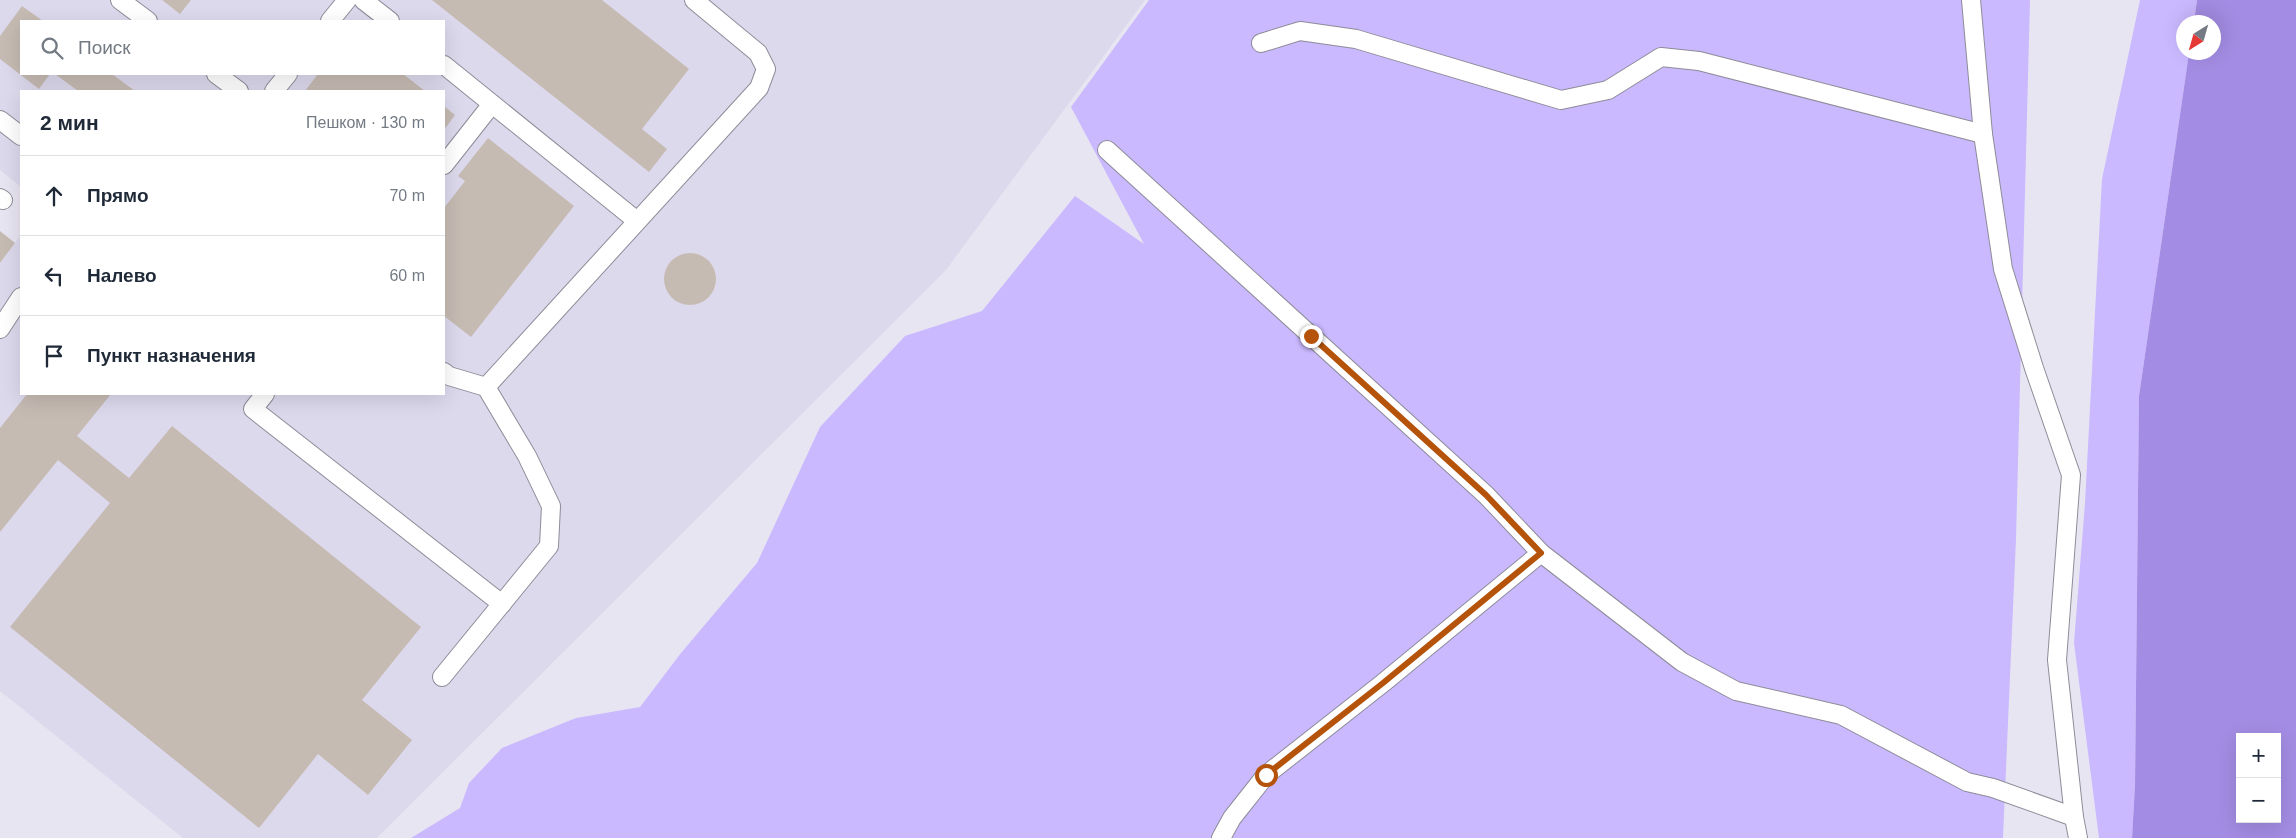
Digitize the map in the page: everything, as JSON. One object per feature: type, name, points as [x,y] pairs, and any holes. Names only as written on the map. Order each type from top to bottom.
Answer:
[{"type":"lane","points":[[120,0],[147,20]]},
{"type":"lane","points":[[331,20],[347,0]]},
{"type":"lane","points":[[363,0],[389,20]]},
{"type":"lane","points":[[486,387],[759,88],[766,68],[758,53],[694,0]]},
{"type":"lane","points":[[1971,0],[1983,134],[2003,269],[2034,368],[2071,475],[2057,660],[2074,817],[2078,838]]},
{"type":"lane","points":[[1261,43],[1300,31],[1356,39],[1561,100],[1608,90],[1661,58],[1699,61],[1983,134]]},
{"type":"lane","points":[[445,66],[637,221]]},
{"type":"lane","points":[[217,75],[238,90]]},
{"type":"lane","points":[[275,90],[287,75]]},
{"type":"lane","points":[[445,164],[492,104]]},
{"type":"lane","points":[[0,120],[20,135]]},
{"type":"lane","points":[[1107,150],[1486,495],[1541,553],[1682,662],[1736,691],[1841,715],[1967,782],[1993,788],[2074,817]]},
{"type":"lane","points":[[0,329],[20,299]]},
{"type":"lane","points":[[442,677],[549,546],[550,506],[527,456],[486,387],[449,376],[445,373]]},
{"type":"lane","points":[[264,395],[253,409],[502,604]]},
{"type":"lane","points":[[1220,838],[1232,818],[1266,775],[1383,683],[1541,553]]},
{"type":"shaded area","points":[[0,0],[1145,0],[946,270],[377,838],[183,838],[0,691],[0,263],[20,236],[20,395],[445,395],[445,90],[20,90],[20,186],[0,170]]},
{"type":"shaded area","points":[[1149,0],[2030,0],[2016,539],[2003,838],[411,838],[460,808],[469,783],[502,748],[576,718],[640,707],[681,653],[757,563],[820,427],[905,336],[982,311],[1075,196],[1144,244],[1071,107]]},
{"type":"shaded area","points":[[2140,0],[2197,0],[2195,15],[2176,15],[2176,60],[2188,60],[2139,396],[2135,785],[2132,838],[2099,838],[2074,643],[2085,503],[2102,179]]},
{"type":"shaded area","points":[[2197,0],[2296,0],[2296,838],[2132,838],[2135,785],[2139,396],[2188,60],[2221,60],[2221,15],[2195,15]]},
{"type":"building","points":[[162,0],[191,0],[180,14]]},
{"type":"building","points":[[432,0],[602,0],[689,69],[642,129],[667,149],[649,172]]},
{"type":"building","points":[[22,6],[42,20],[20,20],[20,74],[0,59],[0,36]]},
{"type":"building","points":[[21,75],[49,75],[39,89]]},
{"type":"building","points":[[56,75],[113,75],[134,90],[77,90]]},
{"type":"building","points":[[317,75],[404,75],[424,90],[306,90]]},
{"type":"building","points":[[445,107],[455,115],[445,129]]},
{"type":"building","points":[[488,138],[574,206],[471,337],[445,317],[445,207],[465,181],[458,176]]},
{"type":"building","points":[[0,231],[15,243],[0,263]]},
{"type":"building","points":[[685,253],[695,253],[709,260],[716,274],[716,284],[709,298],[695,305],[685,305],[675,301],[668,294],[664,284],[664,274],[668,264],[675,257]]},
{"type":"building","points":[[26,395],[110,395],[77,436],[129,478],[172,426],[421,627],[362,700],[412,740],[368,795],[318,754],[259,828],[10,627],[110,503],[58,460],[0,532],[0,428]]},
{"type":"route","points":[[1266,775],[1383,683],[1541,553],[1486,495],[1311,336]]}]
